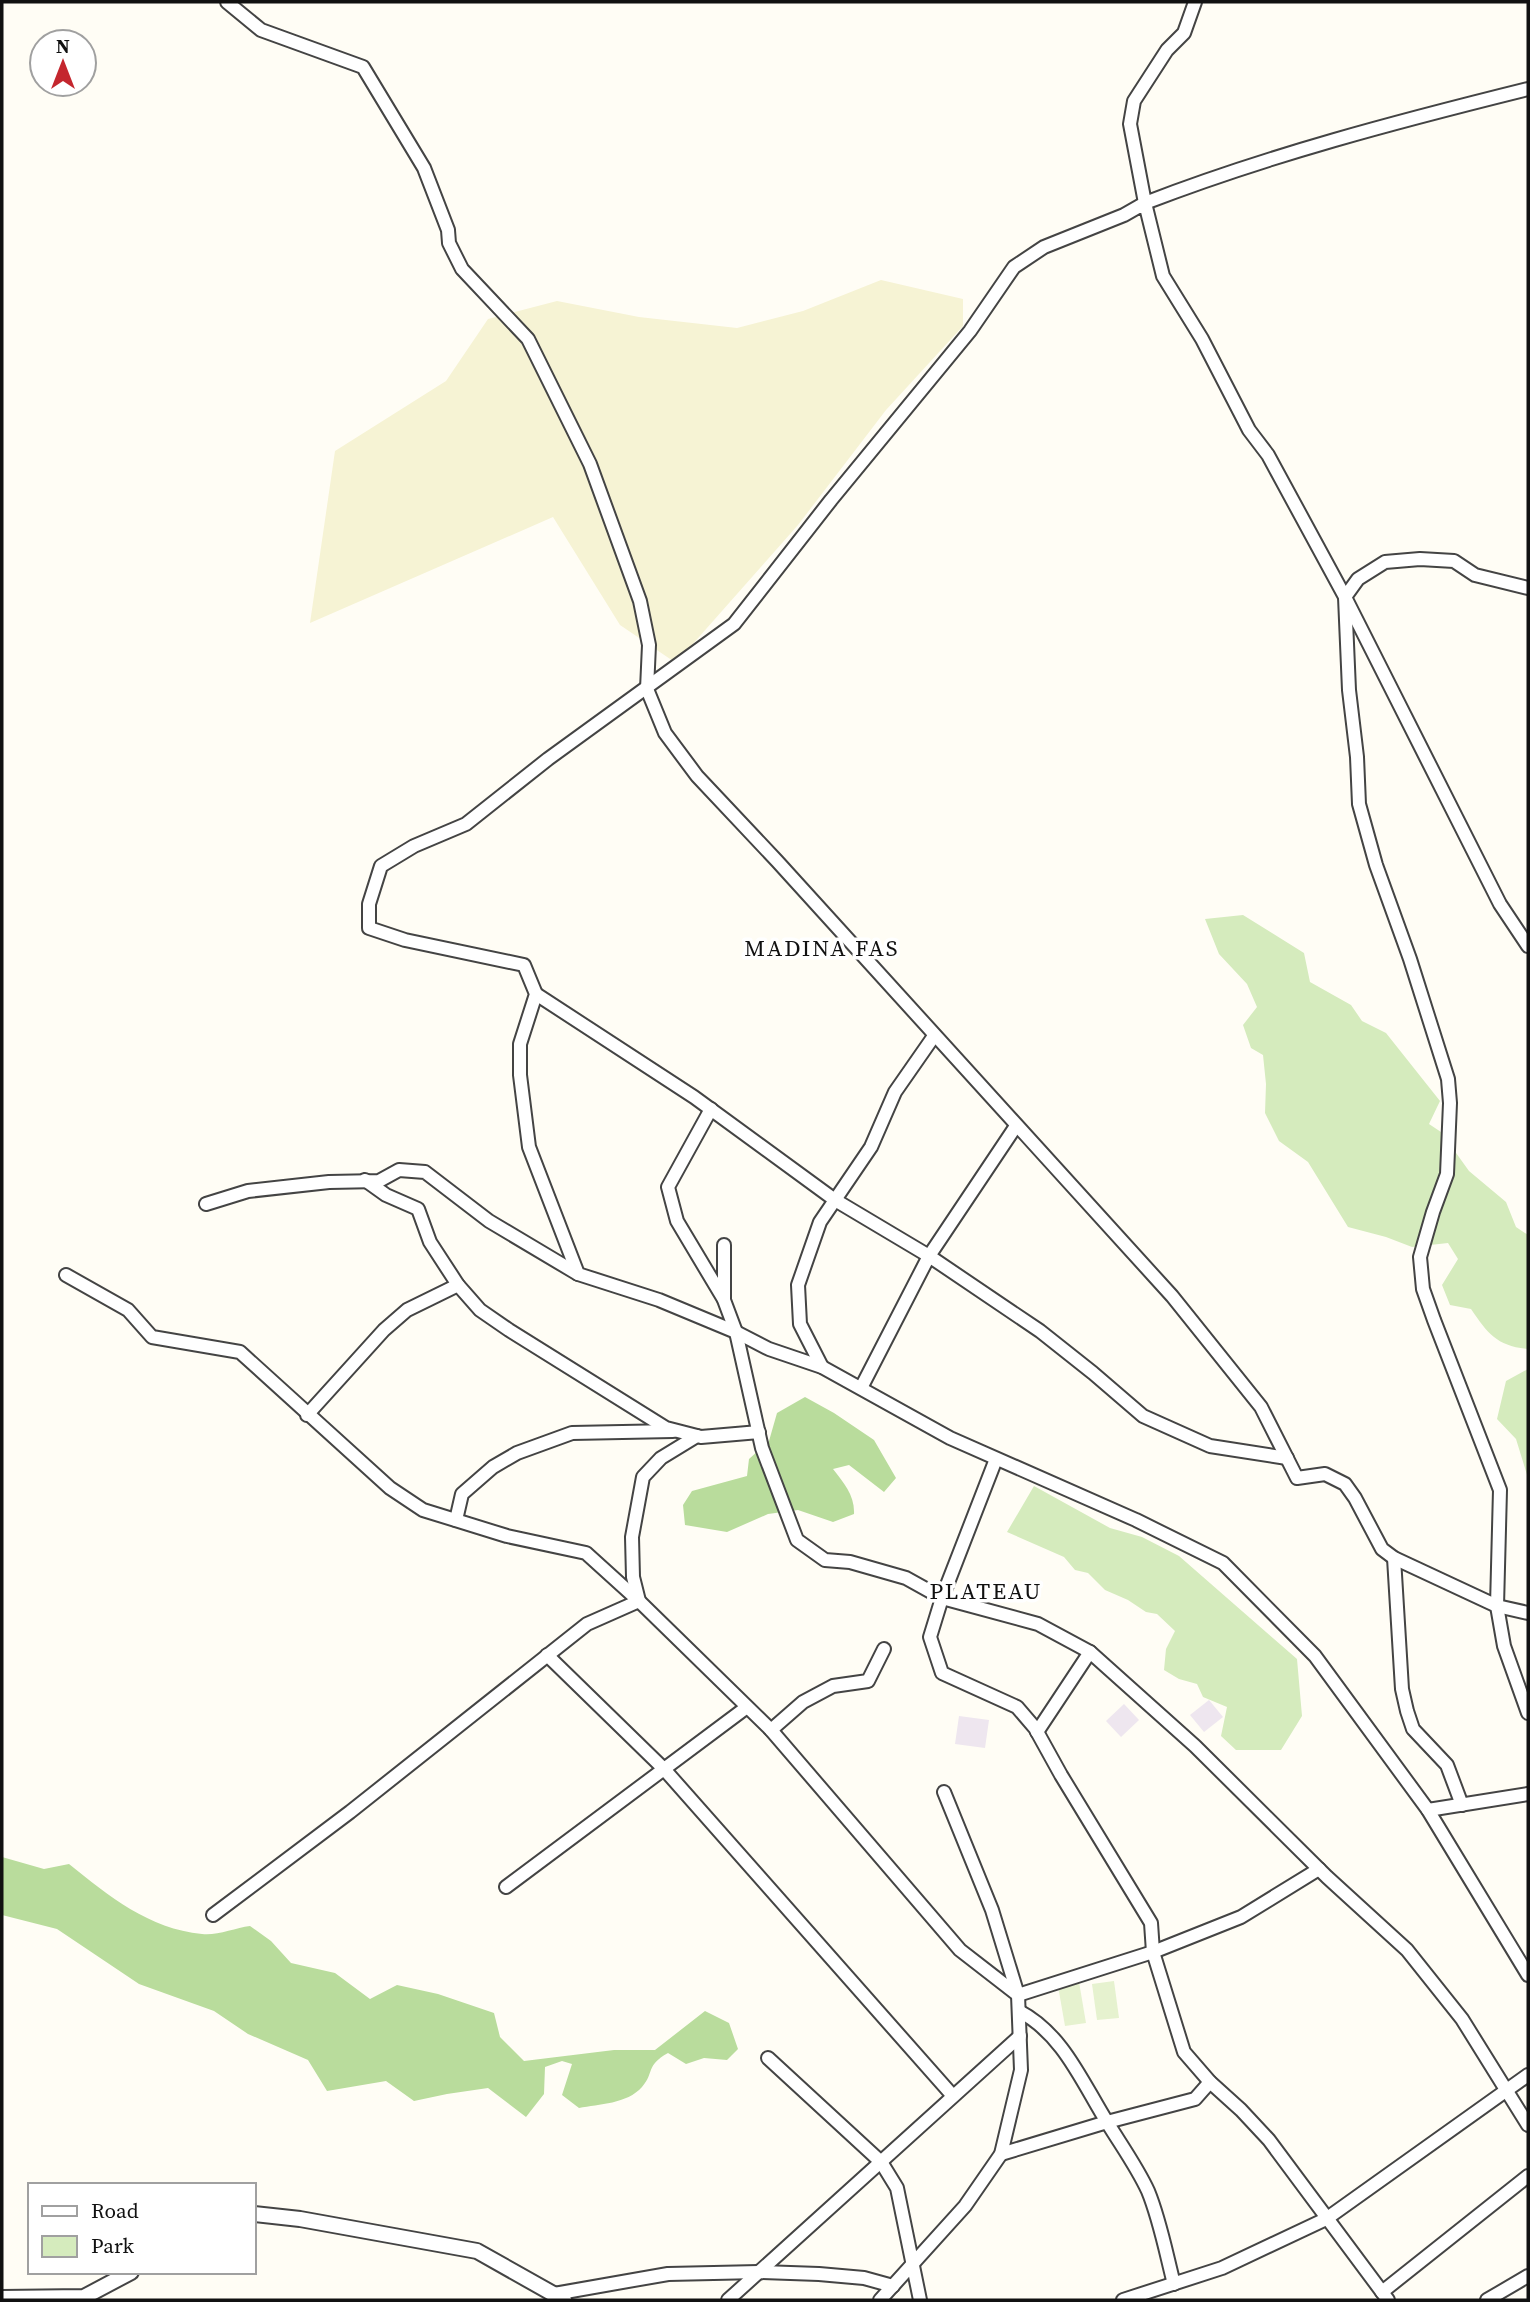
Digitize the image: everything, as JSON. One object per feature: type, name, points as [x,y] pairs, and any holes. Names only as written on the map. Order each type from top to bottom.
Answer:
[{"type":"street","points":[[227,2],[261,30],[363,67],[424,168],[462,269],[528,339],[590,464],[640,601],[649,645],[647,689],[665,733],[696,776],[777,861],[1172,1296],[1261,1407],[1297,1478],[1325,1474],[1345,1484],[1382,1549],[1394,1558],[1497,1605],[1528,1613]]},
{"type":"street","points":[[1195,2],[1184,33],[1167,50],[1134,101],[1130,124],[1145,203],[1163,276],[1202,339],[1249,430],[1268,455],[1345,597],[1500,904],[1528,946]]},
{"type":"street","points":[[1287,1458],[1210,1446],[1143,1416],[1040,1331],[929,1256],[835,1200],[711,1109],[536,994],[524,965],[405,940],[369,928],[369,904],[381,866],[414,846],[466,824],[548,759],[734,624],[970,331],[1014,267],[1044,247],[1124,215],[1145,203],[1239,169],[1397,121],[1528,89]]},
{"type":"street","points":[[1528,588],[1475,575],[1454,561],[1420,559],[1385,562],[1358,579],[1345,597],[1349,691],[1359,804],[1376,865],[1410,959],[1448,1079],[1450,1103],[1447,1174],[1420,1258],[1423,1289],[1500,1490],[1497,1605],[1504,1646],[1528,1713]]},
{"type":"street","points":[[536,994],[520,1044],[520,1074],[529,1147],[578,1274]]},
{"type":"street","points":[[822,1367],[800,1324],[798,1285],[820,1222],[871,1147],[895,1092],[934,1036]]},
{"type":"street","points":[[711,1109],[668,1188],[677,1221],[724,1300],[736,1332],[762,1448],[796,1540],[825,1560],[850,1562],[905,1578],[942,1598],[1038,1623],[1090,1652],[1195,1746],[1319,1869],[1407,1950],[1462,2019],[1528,2125]]},
{"type":"street","points":[[861,1388],[929,1256],[1016,1126]]},
{"type":"street","points":[[206,1204],[248,1191],[379,1181],[399,1170],[425,1172],[489,1221],[578,1274],[659,1300],[736,1332],[769,1349],[822,1367],[950,1438],[1136,1520],[1223,1563],[1315,1656],[1428,1810],[1528,1975]]},
{"type":"street","points":[[365,1180],[386,1195],[418,1209],[430,1242],[458,1285],[480,1310],[666,1428],[696,1436],[759,1432]]},
{"type":"street","points":[[724,1245],[724,1300]]},
{"type":"street","points":[[66,1275],[128,1310],[152,1337],[240,1352],[390,1488],[422,1510],[507,1536],[586,1553],[771,1730],[960,1950],[1018,1994]]},
{"type":"street","points":[[307,1415],[384,1330],[407,1310],[458,1285]]},
{"type":"street","points":[[456,1520],[462,1494],[493,1466],[517,1453],[572,1433],[677,1431]]},
{"type":"street","points":[[639,1601],[633,1577],[632,1536],[643,1477],[661,1458],[696,1436]]},
{"type":"street","points":[[996,1458],[942,1598],[930,1637],[942,1673],[1017,1707],[1037,1732],[1151,1923],[1153,1952],[1184,2052],[1210,2082],[1269,2140],[1383,2297],[1528,2176]]},
{"type":"street","points":[[1394,1558],[1402,1689],[1407,1711],[1413,1729],[1447,1765],[1462,1805]]},
{"type":"street","points":[[213,1915],[350,1812],[587,1623],[639,1601]]},
{"type":"street","points":[[771,1730],[803,1702],[833,1686],[868,1681],[884,1649]]},
{"type":"street","points":[[1037,1732],[1090,1652]]},
{"type":"street","points":[[547,1655],[664,1769],[953,2096]]},
{"type":"street","points":[[506,1887],[747,1707]]},
{"type":"street","points":[[880,2300],[965,2206],[1001,2154],[1021,2070],[1018,1994],[992,1910],[944,1792]]},
{"type":"street","points":[[1428,1810],[1528,1794]]},
{"type":"street","points":[[1018,1994],[1153,1952],[1241,1917],[1319,1869]]},
{"type":"street","points":[[1019,2011],[1033,2019],[1066,2052],[1126,2151],[1154,2207],[1174,2284]]},
{"type":"street","points":[[730,2299],[1020,2036]]},
{"type":"street","points":[[768,2058],[881,2162],[897,2188],[920,2300]]},
{"type":"street","points":[[1123,2300],[1222,2268],[1326,2219],[1528,2075]]},
{"type":"street","points":[[1001,2154],[1195,2099],[1210,2082]]},
{"type":"street","points":[[256,2214],[300,2219],[477,2251],[559,2297],[668,2274],[759,2272],[864,2278],[893,2286]]},
{"type":"street","points":[[2,2298],[84,2297],[127,2274]]},
{"type":"street","points":[[1487,2300],[1528,2276]]},
{"type":"shaded area","points":[[881,280],[963,299],[963,326],[886,410],[798,525],[676,663],[620,625],[553,517],[310,623],[335,451],[446,381],[488,319],[557,301],[639,317],[737,328],[803,311]]},
{"type":"shaded area","points":[[1209,1700],[1223,1717],[1204,1732],[1190,1715]]},
{"type":"shaded area","points":[[1124,1704],[1139,1720],[1121,1737],[1106,1721]]},
{"type":"shaded area","points":[[959,1716],[989,1720],[985,1748],[955,1744]]},
{"type":"green space","points":[[1243,915],[1304,953],[1310,982],[1351,1005],[1362,1021],[1386,1033],[1440,1101],[1429,1124],[1441,1132],[1469,1171],[1506,1202],[1516,1227],[1528,1235],[1528,1349],[1501,1342],[1488,1332],[1471,1309],[1450,1305],[1442,1285],[1458,1259],[1448,1243],[1412,1247],[1348,1227],[1308,1162],[1279,1141],[1265,1113],[1263,1055],[1251,1048],[1243,1025],[1257,1007],[1247,984],[1219,954],[1205,919]]},
{"type":"green space","points":[[1528,1369],[1528,1478],[1516,1439],[1497,1419],[1506,1381]]},
{"type":"green space","points":[[805,1397],[874,1440],[896,1478],[884,1492],[849,1465],[833,1469],[851,1496],[854,1514],[833,1522],[798,1510],[768,1514],[727,1532],[685,1525],[683,1505],[692,1491],[747,1476],[749,1459],[769,1441],[777,1413]]},
{"type":"green space","points":[[1034,1486],[1110,1528],[1142,1537],[1179,1556],[1297,1659],[1302,1716],[1281,1750],[1236,1750],[1221,1736],[1227,1707],[1203,1697],[1197,1684],[1179,1679],[1164,1670],[1166,1649],[1175,1631],[1157,1614],[1146,1612],[1105,1590],[1088,1573],[1075,1570],[1064,1557],[1007,1532]]},
{"type":"green space","points":[[2,1857],[44,1869],[69,1864],[131,1909],[183,1931],[207,1934],[250,1926],[271,1941],[291,1963],[335,1973],[370,1999],[397,1985],[438,1994],[494,2013],[500,2037],[524,2061],[614,2050],[655,2050],[705,2011],[729,2023],[738,2049],[727,2060],[704,2058],[686,2064],[668,2053],[656,2062],[646,2082],[636,2093],[612,2102],[579,2108],[562,2095],[572,2064],[562,2061],[545,2067],[544,2094],[526,2117],[488,2088],[414,2101],[386,2081],[327,2091],[308,2060],[248,2034],[214,2011],[139,1984],[57,1929],[2,1915]]},
{"type":"green space","points":[[1114,1981],[1119,2018],[1097,2020],[1092,1984]]},
{"type":"green space","points":[[1079,1982],[1086,2023],[1065,2026],[1058,1986]]},
{"type":"district","name":"MADINA FAS","points":[[822,948]]},
{"type":"district","name":"PLATEAU","points":[[986,1591]]}]
